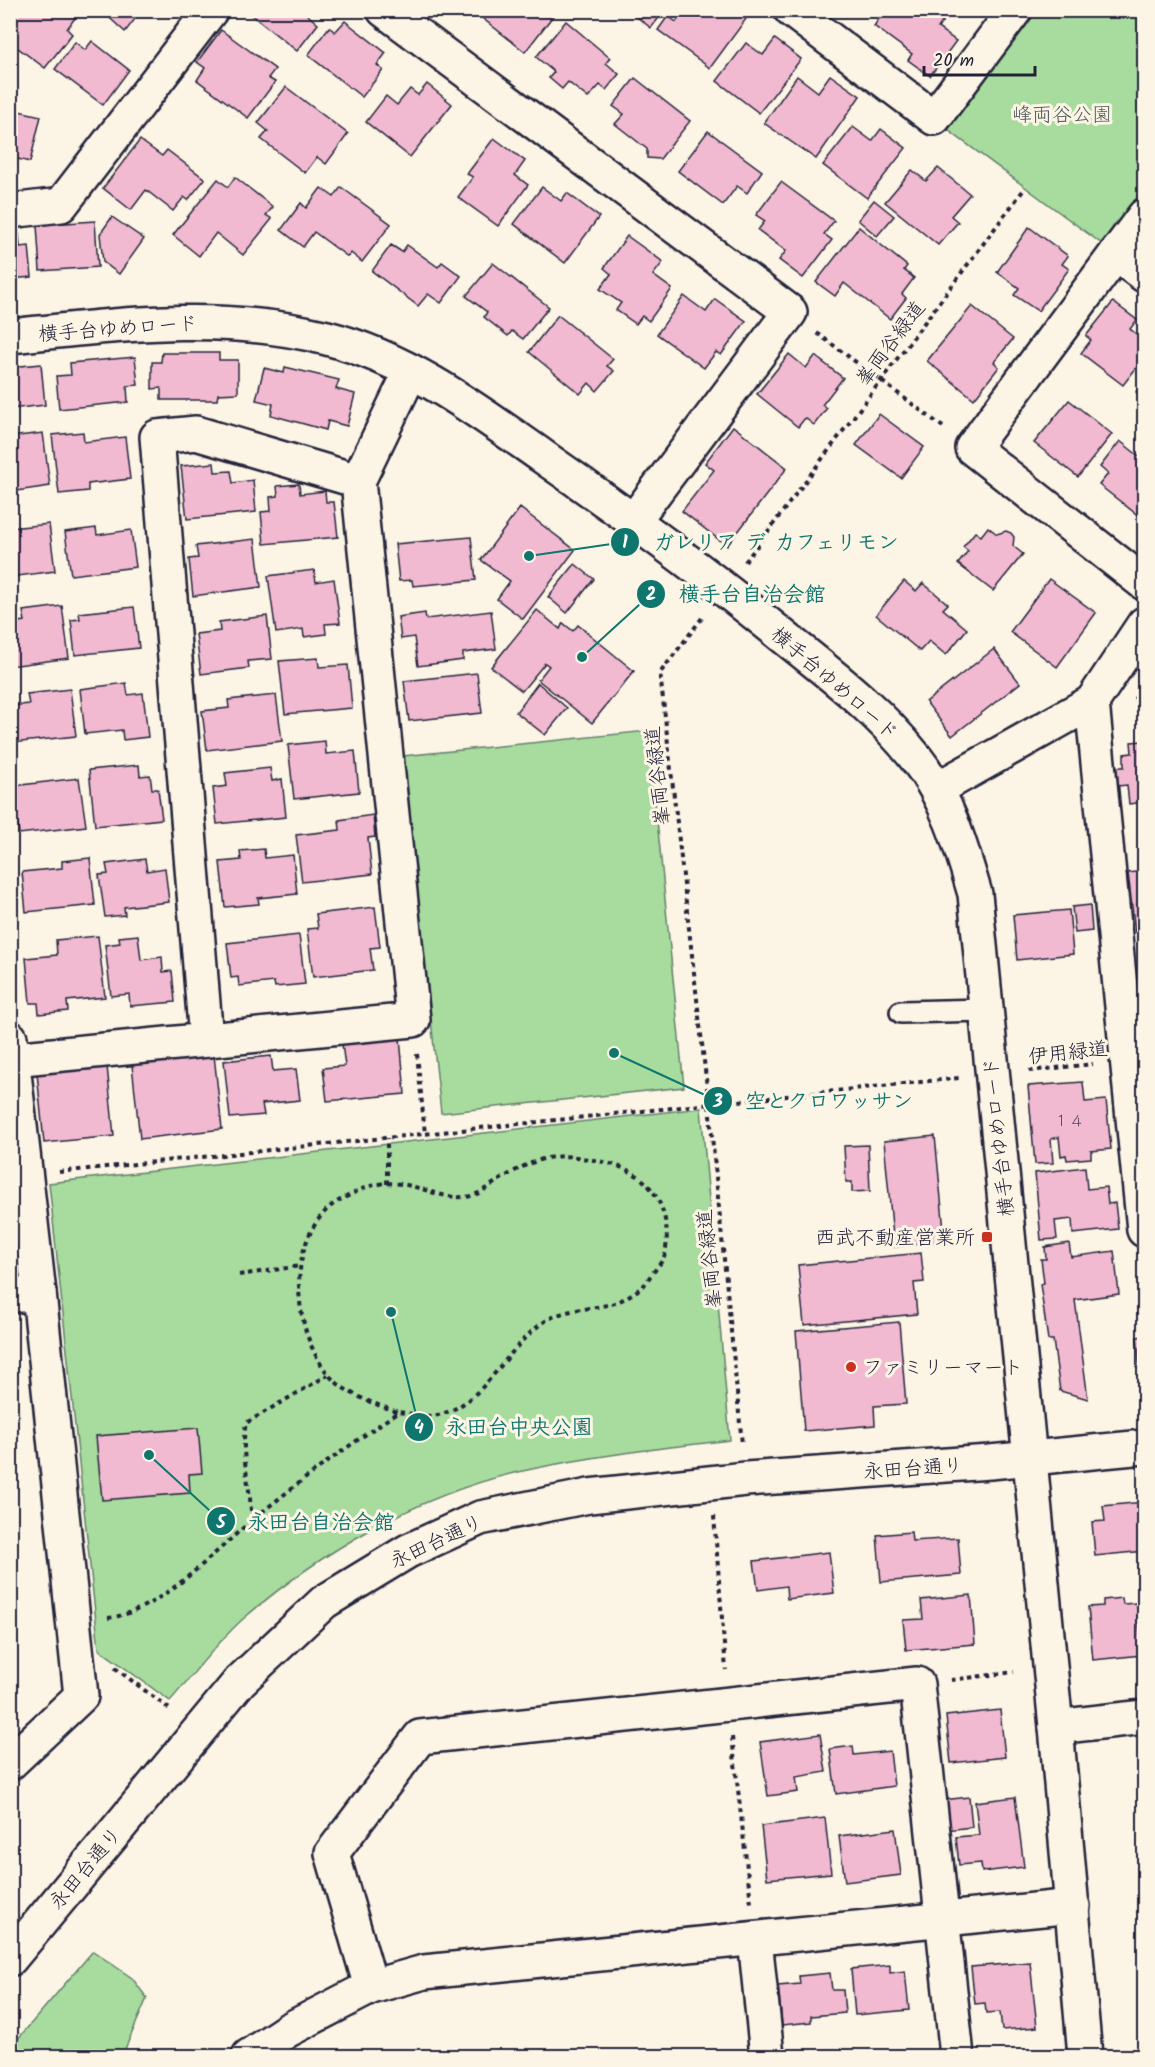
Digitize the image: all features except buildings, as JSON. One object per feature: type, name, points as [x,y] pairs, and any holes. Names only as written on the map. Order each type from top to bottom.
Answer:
[{"type":"street","points":[[10,211],[61,205],[211,10]]},
{"type":"street","points":[[384,10],[790,312],[634,520]]},
{"type":"street","points":[[790,10],[934,118],[1015,10]]},
{"type":"street","points":[[1144,216],[972,448],[1144,583]]},
{"type":"street","points":[[1116,254],[1144,275]]},
{"type":"street","name":"横手台ゆめロード","points":[[10,336],[150,322],[213,321],[270,327],[329,339],[411,371],[451,393],[634,520],[725,589],[881,719],[916,757],[937,789],[959,840],[975,894],[1073,1906],[1084,2056]]},
{"type":"street","points":[[10,1763],[81,1696],[75,1630],[25,1295],[26,1175],[11,1048],[206,1040],[413,1020],[358,481],[411,371]]},
{"type":"street","points":[[206,1040],[157,437],[196,433],[358,481]]},
{"type":"street","points":[[937,789],[1092,702],[1144,624]]},
{"type":"street","points":[[1092,702],[1144,1230]]},
{"type":"street","name":"永田台通り","points":[[10,1959],[240,1681],[324,1602],[408,1551],[480,1518],[589,1496],[746,1479],[1030,1459],[1144,1448]]},
{"type":"street","points":[[371,1987],[332,1853],[420,1737],[729,1706],[917,1684],[944,1918],[957,2056]]},
{"type":"street","points":[[1056,1726],[1144,1718]]},
{"type":"street","points":[[249,2056],[288,2030],[371,1987],[424,1972],[1073,1906]]},
{"type":"street","points":[[755,1939],[767,2056]]},
{"type":"lane","points":[[901,1012],[986,1010]]},
{"type":"path","name":"峯両谷緑道","points":[[746,1479],[709,1105],[660,673],[1025,188]]},
{"type":"path","points":[[790,312],[972,448]]},
{"type":"path","points":[[413,1020],[425,1134]]},
{"type":"path","name":"伊用緑道","points":[[26,1175],[1126,1061]]},
{"type":"path","points":[[387,1138],[387,1184]]},
{"type":"path","points":[[553,1155],[622,1167],[640,1178],[657,1198],[667,1221],[665,1256],[642,1288],[614,1304],[563,1312],[542,1323],[467,1401],[438,1416],[398,1412],[361,1399],[328,1375],[312,1347],[300,1308],[301,1266],[304,1251],[316,1223],[332,1206],[358,1191],[387,1184],[413,1186],[459,1198],[474,1196],[527,1163],[553,1155]]},
{"type":"path","points":[[239,1275],[301,1266]]},
{"type":"path","points":[[251,1521],[252,1498],[243,1440],[246,1423],[328,1375]]},
{"type":"path","points":[[75,1630],[120,1617],[174,1588],[251,1521],[357,1440],[398,1412]]},
{"type":"path","points":[[714,1516],[729,1706],[755,1939]]},
{"type":"path","points":[[75,1630],[173,1711]]},
{"type":"path","points":[[917,1684],[1014,1672]]},
{"type":"green space","name":"峰両谷公園","points":[[1037,11],[1144,11],[1144,188],[1102,244],[948,130]]},
{"type":"green space","points":[[648,731],[684,1087],[441,1113],[403,756]]},
{"type":"green space","points":[[701,1108],[730,1440],[651,1449],[544,1466],[481,1482],[407,1511],[337,1549],[273,1594],[224,1638],[170,1701],[99,1649],[49,1183]]},
{"type":"green space","points":[[93,1951],[132,1978],[147,1998],[122,2056],[11,2056],[11,2047]]},
{"type":"place","name":"ガレリア デ カフェリモン","points":[[529,556]]},
{"type":"place","name":"横手台自治会館","points":[[582,657]]},
{"type":"place","name":"空とクロワッサン","points":[[614,1053]]},
{"type":"place","name":"西武不動産営業所","points":[[987,1237]]},
{"type":"place","name":"永田台中央公園","points":[[391,1312]]},
{"type":"place","name":"ファミリーマート","points":[[851,1367]]},
{"type":"place","name":"永田台自治会館","points":[[149,1455]]}]
